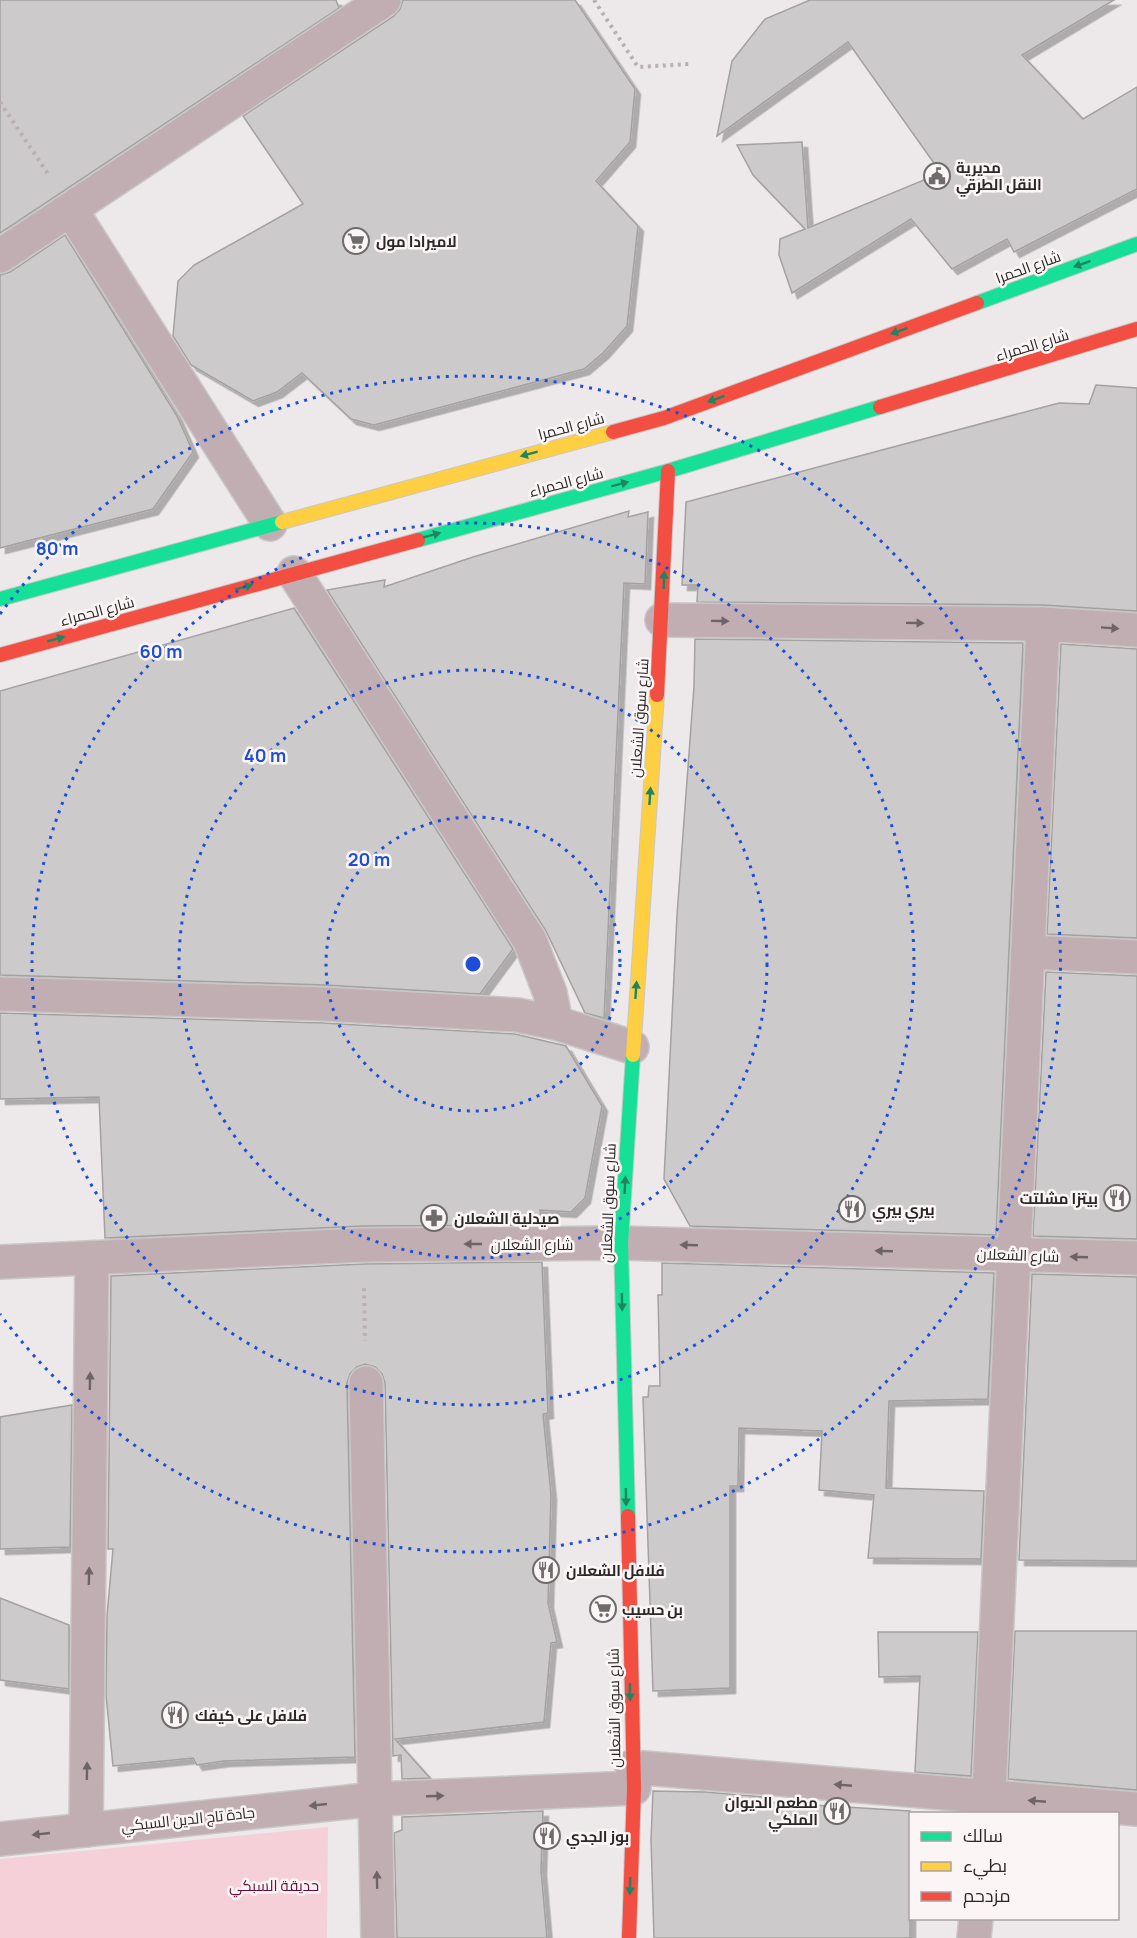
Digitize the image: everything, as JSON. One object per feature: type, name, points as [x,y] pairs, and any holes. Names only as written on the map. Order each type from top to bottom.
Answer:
[{"type":"street","points":[[0,256],[384,0]]},
{"type":"street","points":[[71,210],[270,524]]},
{"type":"street","name":"شارع الحمرا","points":[[0,599],[664,418],[1137,244]]},
{"type":"street","name":"شارع الحمراء","points":[[0,654],[668,471],[1137,329]]},
{"type":"street","name":"شارع سوق الشعلان","points":[[629,1938],[633,1778],[621,1243],[632,1047],[662,620],[668,471]]},
{"type":"street","points":[[294,573],[530,941],[550,993],[556,1023]]},
{"type":"street","points":[[662,620],[1043,624],[1137,630]]},
{"type":"street","points":[[989,1805],[1043,624]]},
{"type":"street","points":[[1028,952],[1137,957]]},
{"type":"street","points":[[0,994],[324,1004],[517,1015],[556,1023],[632,1047]]},
{"type":"street","name":"شارع الشعلان","points":[[0,1262],[363,1245],[621,1243],[1137,1258]]},
{"type":"street","points":[[86,1830],[92,1258]]},
{"type":"street","points":[[366,1383],[378,1938]]},
{"type":"street","name":"جادة تاج الدين السبكي","points":[[0,1839],[376,1799],[633,1778],[989,1805],[1137,1809]]},
{"type":"street","points":[[974,1938],[976,1920]]},
{"type":"path","points":[[594,0],[638,67],[690,64]]},
{"type":"path","points":[[0,102],[71,210]]},
{"type":"path","points":[[363,1245],[366,1383]]},
{"type":"green space","name":"حديقة السبكي","points":[[328,1827],[327,1938],[0,1938],[0,1859]]},
{"type":"building","points":[[0,0],[336,0],[339,8],[0,233]]},
{"type":"building","points":[[403,0],[575,0],[635,89],[630,142],[596,181],[638,226],[627,326],[603,353],[584,369],[374,425],[351,419],[302,373],[277,392],[253,401],[191,365],[173,336],[178,281],[194,265],[303,204],[243,116],[394,16]]},
{"type":"building","points":[[810,0],[1114,0],[1022,55],[1083,119],[1137,87],[1137,189],[1014,252],[1007,239],[952,269],[911,219],[792,293],[779,255],[780,239],[805,229],[753,175],[737,145],[802,142],[808,228],[941,173],[848,42],[717,136],[732,61],[765,19]]},
{"type":"building","points":[[65,235],[177,416],[193,452],[153,509],[0,548],[0,275],[10,272]]},
{"type":"building","points":[[1096,385],[1137,388],[1137,611],[1043,605],[697,602],[698,585],[682,585],[686,502],[1059,403],[1089,404]]},
{"type":"building","points":[[629,511],[628,517],[648,512],[645,584],[624,583],[604,1018],[585,1013],[546,931],[327,590],[385,580],[384,587],[473,557]]},
{"type":"building","points":[[294,608],[513,949],[480,994],[325,985],[0,975],[0,691]]},
{"type":"building","points":[[695,639],[1023,643],[996,1235],[690,1226],[664,1179],[677,915],[694,686]]},
{"type":"building","points":[[1061,644],[1137,649],[1137,938],[1047,934]]},
{"type":"building","points":[[1046,972],[1137,976],[1137,1239],[1033,1236]]},
{"type":"building","points":[[0,1013],[323,1023],[515,1034],[566,1046],[602,1106],[585,1198],[571,1212],[540,1210],[541,1225],[362,1226],[105,1238],[99,1097],[0,1099]]},
{"type":"building","points":[[542,1262],[548,1413],[543,1414],[551,1494],[548,1603],[557,1642],[551,1643],[544,1722],[395,1739],[430,1778],[402,1779],[401,1755],[393,1756],[385,1383],[382,1374],[375,1367],[365,1364],[357,1367],[350,1374],[347,1383],[355,1757],[224,1761],[197,1765],[193,1758],[113,1766],[106,1695],[107,1616],[113,1549],[108,1549],[111,1276],[364,1264]]},
{"type":"building","points":[[662,1263],[994,1273],[988,1399],[889,1401],[886,1488],[984,1491],[981,1559],[868,1558],[874,1495],[819,1490],[822,1431],[739,1428],[738,1486],[730,1486],[730,1688],[653,1691],[643,1397],[648,1397],[649,1386],[660,1386],[658,1295],[662,1295]]},
{"type":"building","points":[[1032,1274],[1137,1277],[1137,1561],[1019,1560]]},
{"type":"building","points":[[72,1405],[70,1547],[0,1549],[0,1417]]},
{"type":"building","points":[[0,1598],[69,1625],[69,1689],[0,1680]]},
{"type":"building","points":[[1015,1631],[1137,1631],[1137,1790],[1008,1779]]},
{"type":"building","points":[[878,1632],[978,1632],[971,1776],[915,1772],[920,1676],[879,1677]]},
{"type":"building","points":[[653,1791],[705,1792],[765,1797],[765,1802],[910,1811],[910,1938],[654,1938],[651,1840]]},
{"type":"building","points":[[543,1811],[541,1870],[547,1938],[397,1938],[394,1833],[402,1830],[402,1817]]},
{"type":"traffic: fast","points":[[977,303],[1137,244]]},
{"type":"traffic: fast","points":[[418,540],[668,471],[880,407]]},
{"type":"traffic: fast","points":[[0,599],[282,522]]},
{"type":"traffic: fast","points":[[628,1516],[621,1243],[633,1055]]},
{"type":"traffic: slow","points":[[282,522],[613,432]]},
{"type":"traffic: slow","points":[[633,1055],[657,695]]},
{"type":"traffic: jam","points":[[613,432],[664,418],[977,303]]},
{"type":"traffic: jam","points":[[880,407],[1137,329]]},
{"type":"traffic: jam","points":[[657,695],[668,471]]},
{"type":"traffic: jam","points":[[0,655],[418,540]]},
{"type":"traffic: jam","points":[[628,1516],[634,1788],[629,1938]]},
{"type":"place","name":"مديرية النقل الطرقي","points":[[937,176]]},
{"type":"place","name":"لاميرادا مول","points":[[356,241]]},
{"type":"place","name":"بيتزا مشلتت","points":[[1117,1198]]},
{"type":"place","name":"بيري بيري","points":[[852,1209]]},
{"type":"place","name":"صيدلية الشعلان","points":[[434,1218]]},
{"type":"place","name":"فلافل الشعلان","points":[[546,1570]]},
{"type":"place","name":"بن حسيب","points":[[603,1609]]},
{"type":"place","name":"فلافل على كيفك","points":[[175,1715]]},
{"type":"place","name":"مطعم الديوان الملكي","points":[[837,1811]]},
{"type":"place","name":"بوز الجدي","points":[[547,1836]]}]
